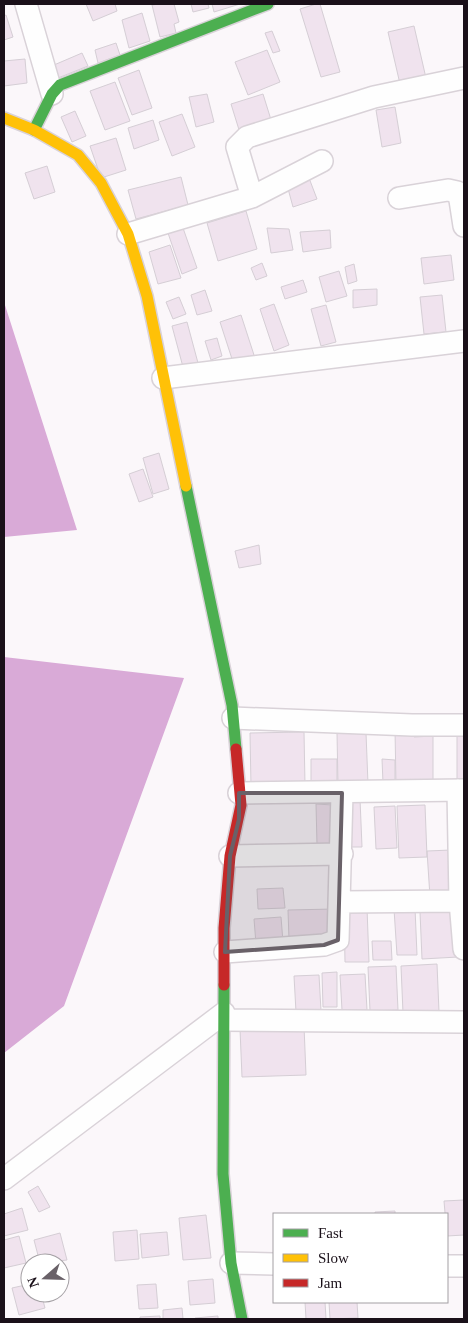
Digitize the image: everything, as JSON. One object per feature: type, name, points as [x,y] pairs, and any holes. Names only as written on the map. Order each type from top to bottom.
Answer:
[{"type":"street","points":[[34,130],[52,94],[60,85],[268,4]]},
{"type":"street","points":[[31,7],[52,94]]},
{"type":"street","points":[[252,197],[238,147],[247,137],[374,97],[464,78]]},
{"type":"street","points":[[4,118],[34,130],[78,155],[101,183],[128,234],[148,296],[163,378],[196,523],[234,718],[241,805],[230,856],[224,928],[223,1174],[231,1263],[242,1319]]},
{"type":"street","points":[[128,234],[252,197],[322,161]]},
{"type":"street","points":[[399,198],[448,190],[456,192],[460,200],[464,226]]},
{"type":"street","points":[[163,378],[464,341]]},
{"type":"street","points":[[234,718],[464,725]]},
{"type":"street","points":[[239,793],[461,790],[460,901],[464,949]]},
{"type":"street","points":[[225,952],[324,945],[338,940],[341,902],[342,793]]},
{"type":"street","points":[[230,856],[342,854]]},
{"type":"street","points":[[341,902],[460,901]]},
{"type":"street","points":[[4,1179],[224,1017],[464,1022]]},
{"type":"street","points":[[231,1263],[273,1264]]},
{"type":"street","points":[[448,1266],[464,1266]]},
{"type":"highlighted area","points":[[239,793],[342,793],[338,940],[324,945],[225,952],[230,856],[239,819]]},
{"type":"shaded area","points":[[4,302],[77,530],[4,537]]},
{"type":"shaded area","points":[[4,657],[184,678],[64,1006],[4,1053]]},
{"type":"building","points":[[86,4],[115,4],[117,11],[93,21]]},
{"type":"building","points":[[174,4],[179,22],[174,24],[176,33],[160,37],[152,5]]},
{"type":"building","points":[[191,4],[208,4],[209,8],[193,12]]},
{"type":"building","points":[[212,4],[240,4],[214,12]]},
{"type":"building","points":[[320,4],[340,72],[321,77],[300,9]]},
{"type":"building","points":[[142,13],[150,41],[129,48],[122,20]]},
{"type":"building","points":[[6,15],[13,37],[4,40],[4,16]]},
{"type":"building","points":[[414,26],[426,78],[400,84],[388,32]]},
{"type":"building","points":[[272,31],[280,51],[273,53],[265,33]]},
{"type":"building","points":[[116,43],[120,55],[98,63],[95,50]]},
{"type":"building","points":[[267,50],[280,82],[248,95],[235,62]]},
{"type":"building","points":[[82,53],[88,66],[58,78],[54,65]]},
{"type":"building","points":[[25,59],[27,83],[4,86],[4,61]]},
{"type":"building","points":[[139,70],[152,108],[132,115],[118,78]]},
{"type":"building","points":[[115,82],[130,121],[105,130],[90,91]]},
{"type":"building","points":[[207,94],[214,122],[196,127],[189,97]]},
{"type":"building","points":[[263,94],[272,123],[240,133],[231,104]]},
{"type":"building","points":[[395,107],[401,143],[382,147],[376,110]]},
{"type":"building","points":[[75,111],[86,136],[72,142],[61,117]]},
{"type":"building","points":[[182,114],[195,147],[172,156],[159,122]]},
{"type":"building","points":[[153,120],[159,140],[134,149],[128,128]]},
{"type":"building","points":[[116,138],[126,170],[101,178],[90,146]]},
{"type":"building","points":[[47,166],[55,192],[34,199],[25,173]]},
{"type":"building","points":[[181,177],[188,205],[136,219],[128,190]]},
{"type":"building","points":[[309,178],[317,199],[293,207],[287,185]]},
{"type":"building","points":[[246,211],[257,249],[218,261],[207,223]]},
{"type":"building","points":[[183,228],[197,268],[182,274],[168,233]]},
{"type":"building","points":[[267,228],[289,229],[293,250],[271,253]]},
{"type":"building","points":[[330,230],[331,248],[303,252],[300,232]]},
{"type":"building","points":[[170,245],[181,278],[158,284],[149,252]]},
{"type":"building","points":[[451,255],[454,280],[424,284],[421,258]]},
{"type":"building","points":[[262,263],[267,276],[256,280],[251,268]]},
{"type":"building","points":[[354,264],[357,281],[348,284],[345,267]]},
{"type":"building","points":[[339,271],[347,296],[326,302],[319,277]]},
{"type":"building","points":[[303,280],[307,292],[285,299],[281,287]]},
{"type":"building","points":[[377,289],[377,305],[353,308],[353,290]]},
{"type":"building","points":[[205,290],[212,311],[197,315],[191,295]]},
{"type":"building","points":[[442,295],[446,332],[424,334],[420,297]]},
{"type":"building","points":[[179,297],[186,314],[173,319],[166,302]]},
{"type":"building","points":[[274,304],[289,345],[274,351],[260,309]]},
{"type":"building","points":[[326,305],[336,342],[321,346],[311,309]]},
{"type":"building","points":[[241,315],[254,355],[233,362],[220,322]]},
{"type":"building","points":[[187,322],[198,363],[183,367],[172,326]]},
{"type":"building","points":[[217,338],[222,356],[211,360],[205,341]]},
{"type":"building","points":[[159,453],[169,489],[153,494],[143,458]]},
{"type":"building","points":[[143,469],[153,497],[139,502],[129,474]]},
{"type":"building","points":[[259,545],[261,564],[239,568],[235,551]]},
{"type":"building","points":[[414,729],[414,737],[433,736],[433,784],[396,784],[395,730]]},
{"type":"building","points":[[304,732],[305,785],[251,786],[250,733]]},
{"type":"building","points":[[337,733],[366,733],[368,784],[338,785]]},
{"type":"building","points":[[457,736],[464,736],[464,782],[457,782]]},
{"type":"building","points":[[311,759],[337,759],[337,786],[311,786]]},
{"type":"building","points":[[382,759],[395,760],[395,784],[383,783]]},
{"type":"building","points":[[345,799],[360,799],[362,847],[346,847]]},
{"type":"building","points":[[316,804],[333,805],[333,844],[317,845]]},
{"type":"building","points":[[425,805],[427,857],[399,858],[397,806]]},
{"type":"building","points":[[395,806],[397,848],[376,849],[374,807]]},
{"type":"building","points":[[451,850],[454,896],[430,897],[427,851]]},
{"type":"building","points":[[283,888],[285,908],[258,909],[257,889]]},
{"type":"building","points":[[367,908],[369,962],[345,962],[344,909]]},
{"type":"building","points":[[415,908],[417,955],[397,955],[394,909]]},
{"type":"building","points":[[334,909],[335,939],[289,940],[288,910]]},
{"type":"building","points":[[455,910],[458,957],[422,959],[420,912]]},
{"type":"building","points":[[281,917],[283,942],[256,944],[254,919]]},
{"type":"building","points":[[372,941],[391,941],[392,960],[373,960]]},
{"type":"building","points":[[437,964],[439,1012],[403,1013],[401,966]]},
{"type":"building","points":[[396,966],[398,1010],[370,1011],[368,967]]},
{"type":"building","points":[[337,972],[337,1007],[323,1007],[322,973]]},
{"type":"building","points":[[365,974],[367,1010],[342,1010],[340,975]]},
{"type":"building","points":[[319,975],[321,1011],[296,1012],[294,976]]},
{"type":"building","points":[[304,1026],[306,1075],[242,1077],[240,1029]]},
{"type":"building","points":[[38,1186],[50,1207],[39,1212],[28,1192]]},
{"type":"building","points":[[464,1200],[464,1235],[448,1236],[448,1213],[445,1213],[444,1201]]},
{"type":"building","points":[[22,1208],[28,1230],[4,1236],[4,1214]]},
{"type":"building","points":[[395,1211],[395,1213],[375,1213]]},
{"type":"building","points":[[206,1215],[211,1258],[183,1260],[179,1218]]},
{"type":"building","points":[[137,1230],[139,1259],[115,1261],[113,1232]]},
{"type":"building","points":[[167,1232],[169,1255],[142,1258],[140,1234]]},
{"type":"building","points":[[60,1233],[65,1253],[37,1253],[34,1240]]},
{"type":"building","points":[[19,1236],[23,1253],[20,1253],[20,1264],[4,1268],[4,1240]]},
{"type":"building","points":[[213,1279],[215,1303],[190,1305],[188,1281]]},
{"type":"building","points":[[156,1284],[158,1308],[139,1309],[137,1285]]},
{"type":"building","points":[[20,1286],[20,1303],[44,1303],[45,1308],[19,1315],[12,1288]]},
{"type":"building","points":[[305,1303],[325,1303],[326,1319],[306,1319]]},
{"type":"building","points":[[329,1303],[357,1303],[358,1318],[330,1319]]},
{"type":"building","points":[[182,1308],[183,1319],[163,1319],[163,1310]]},
{"type":"building","points":[[160,1316],[160,1319],[140,1319],[140,1317]]},
{"type":"building","points":[[218,1316],[218,1319],[195,1319],[195,1318]]},
{"type":"traffic: fast","points":[[34,130],[52,94],[60,85],[268,4]]},
{"type":"traffic: fast","points":[[186,486],[232,705],[236,749]]},
{"type":"traffic: fast","points":[[224,985],[223,1174],[231,1263],[242,1319]]},
{"type":"traffic: slow","points":[[4,118],[34,130],[78,155],[101,183],[128,234],[147,296],[186,486]]},
{"type":"traffic: jam","points":[[224,985],[224,928],[230,856],[241,805],[236,749]]}]
